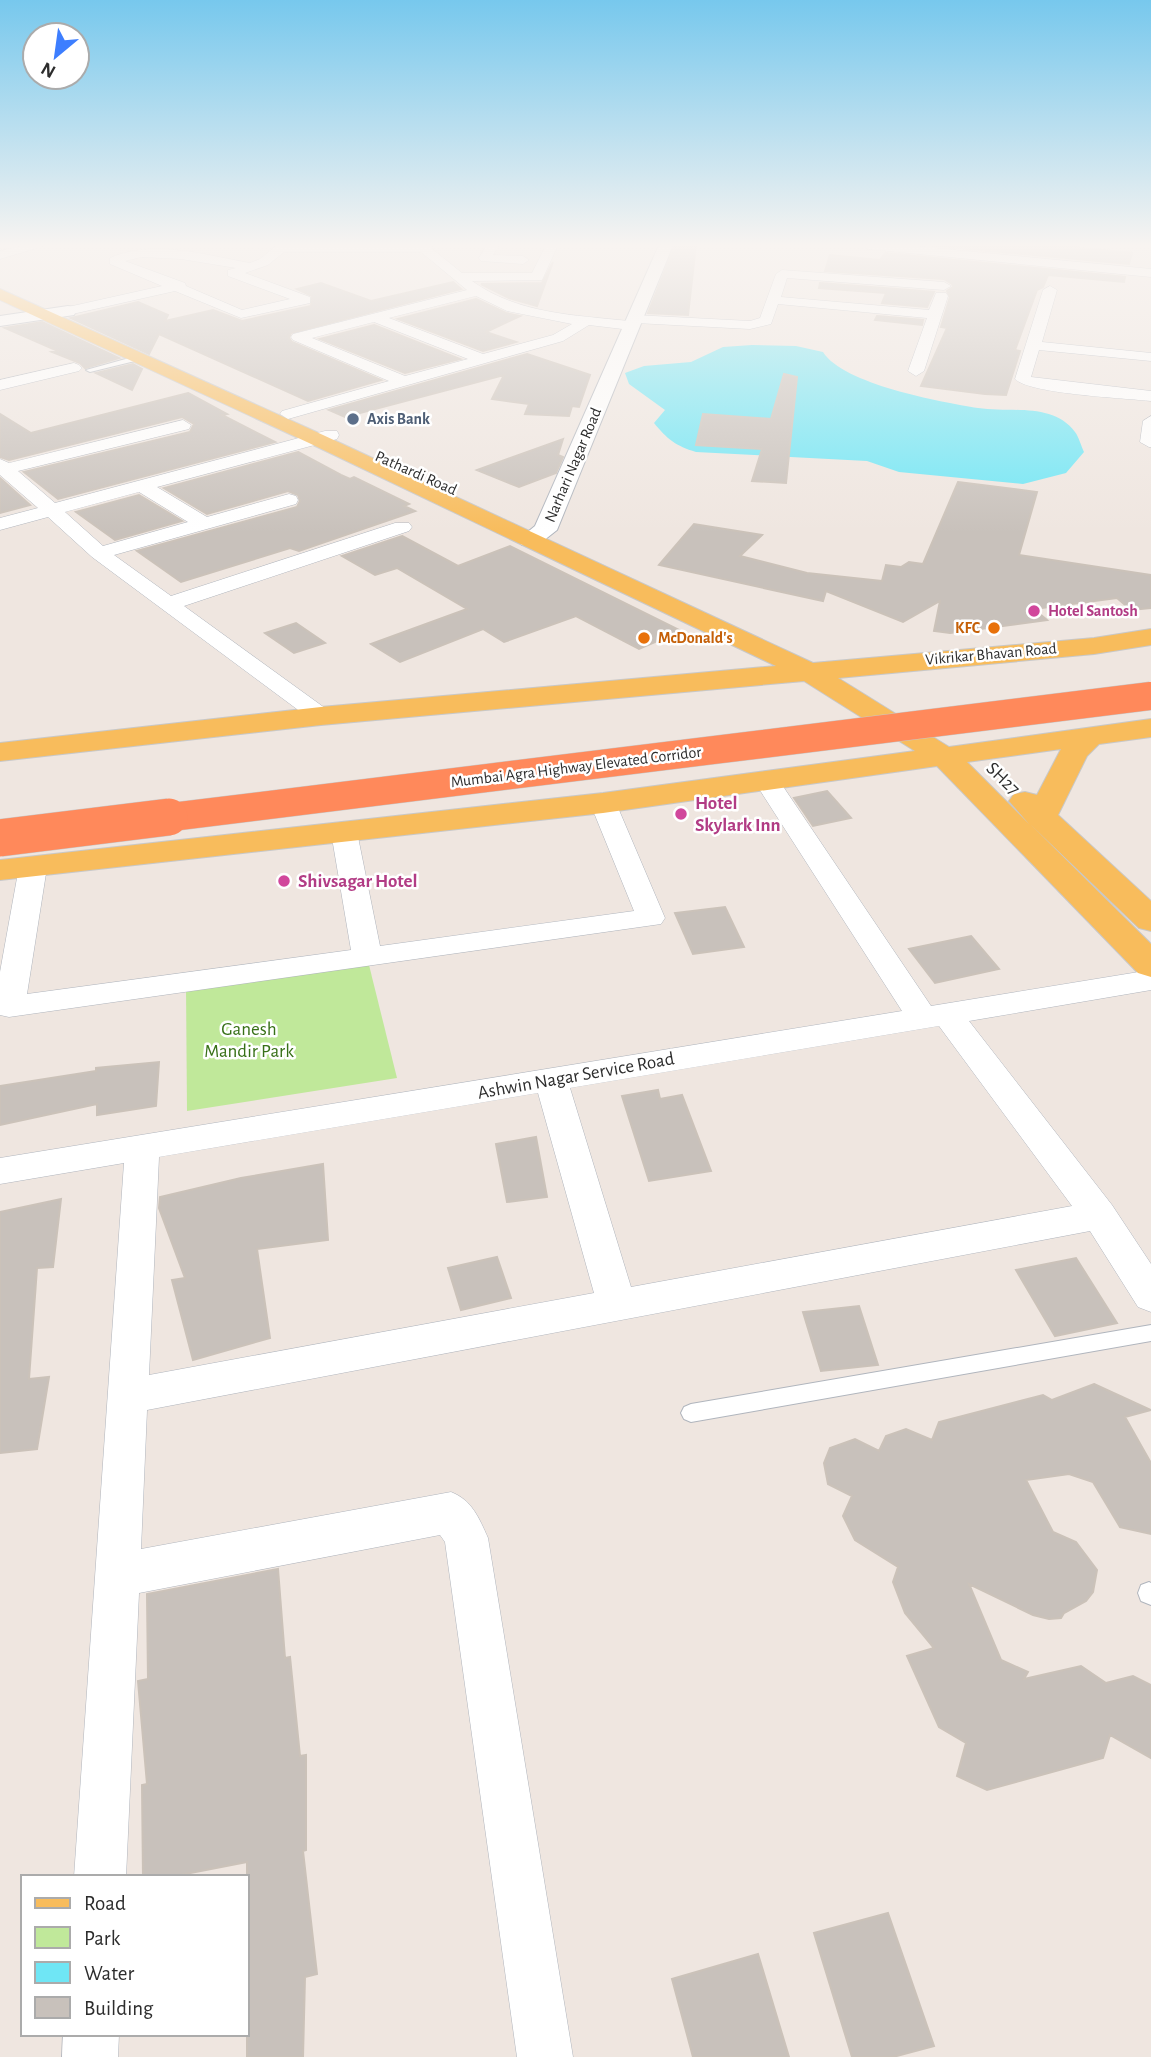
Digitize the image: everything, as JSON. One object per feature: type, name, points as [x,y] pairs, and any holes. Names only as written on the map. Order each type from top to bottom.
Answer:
[{"type":"highway","name":"Mumbai Agra Highway Elevated Corridor","points":[[0,813],[1151,672]]},
{"type":"highway","name":"Mumbai Agra Highway Elevated Corridor","points":[[0,838],[1151,696]]},
{"type":"main road","points":[[104,341],[537,535],[720,630],[819,670]]},
{"type":"main road","points":[[132,341],[288,414],[323,437]]},
{"type":"main road","points":[[537,535],[594,551],[819,670],[960,755],[1151,965]]},
{"type":"main road","points":[[702,680],[722,653],[724,645],[720,630]]},
{"type":"main road","name":"Vikrikar Bhavan Road","points":[[0,752],[321,716],[1094,646],[1151,637]]},
{"type":"main road","points":[[0,870],[603,803],[1151,728]]},
{"type":"main road","points":[[1041,817],[1074,751],[1090,736]]},
{"type":"main road","name":"SH27","points":[[960,755],[1041,817],[1151,920]]},
{"type":"street","points":[[308,341],[403,381]]},
{"type":"street","points":[[436,341],[482,359]]},
{"type":"street","points":[[288,414],[547,341]]},
{"type":"street","name":"Narhari Nagar Road","points":[[537,535],[624,341]]},
{"type":"street","points":[[916,371],[926,341]]},
{"type":"street","points":[[1034,341],[1023,379],[1026,382],[1151,396]]},
{"type":"street","points":[[1032,345],[1151,357]]},
{"type":"street","points":[[0,386],[74,368]]},
{"type":"street","points":[[1149,442],[1151,421]]},
{"type":"street","points":[[2,468],[183,425]]},
{"type":"street","points":[[0,524],[323,437]]},
{"type":"street","points":[[2,468],[99,553],[321,716]]},
{"type":"street","points":[[143,487],[203,523]]},
{"type":"street","points":[[99,553],[289,500]]},
{"type":"street","points":[[168,604],[402,527]]},
{"type":"street","points":[[767,781],[935,1016],[1099,1215],[1151,1296]]},
{"type":"street","points":[[33,867],[9,1007],[650,918],[603,803]]},
{"type":"street","points":[[344,832],[367,957]]},
{"type":"street","name":"Ashwin Nagar Service Road","points":[[0,1171],[1151,980]]},
{"type":"street","points":[[551,1080],[617,1304]]},
{"type":"street","points":[[100,1875],[142,1149]]},
{"type":"street","points":[[129,1396],[1099,1215]]},
{"type":"street","points":[[118,1575],[452,1512],[466,1538],[545,2057]]},
{"type":"street","points":[[90,2057],[91,2036]]},
{"type":"lane","points":[[90,369],[140,357]]},
{"type":"lane","points":[[691,1413],[1151,1333]]},
{"type":"green space","name":"Ganesh Mandir Park","points":[[368,961],[397,1078],[187,1111],[186,986]]},
{"type":"water","points":[[796,346],[823,352],[850,373],[918,396],[978,408],[1030,411],[1055,416],[1075,432],[1084,452],[1066,473],[1023,484],[899,472],[867,461],[696,452],[677,444],[659,429],[654,423],[665,410],[629,384],[625,373],[644,366],[691,362],[723,347]]},
{"type":"building","points":[[35,341],[83,341],[119,358],[85,368],[80,363],[52,352],[58,351]]},
{"type":"building","points":[[121,341],[156,341],[149,354]]},
{"type":"building","points":[[175,341],[291,341],[381,380],[308,401]]},
{"type":"building","points":[[325,341],[414,341],[460,359],[405,373]]},
{"type":"building","points":[[456,341],[516,342],[483,351]]},
{"type":"building","points":[[941,341],[1018,341],[1015,350],[1020,351],[1006,395],[921,386]]},
{"type":"building","points":[[527,354],[590,375],[579,407],[572,406],[569,416],[525,414],[529,404],[492,399],[504,375],[345,417],[329,410]]},
{"type":"building","points":[[133,364],[142,369],[132,390],[96,373]]},
{"type":"building","points":[[784,374],[797,377],[786,483],[752,481],[762,449],[696,445],[703,414],[771,419]]},
{"type":"building","points":[[188,393],[227,414],[222,415],[275,442],[58,499],[24,472],[190,432],[194,424],[182,417],[9,460],[0,457],[0,414],[31,433]]},
{"type":"building","points":[[563,439],[558,455],[563,457],[556,473],[519,487],[477,470]]},
{"type":"building","points":[[298,452],[341,475],[350,479],[354,477],[409,504],[404,506],[415,511],[299,551],[290,548],[181,582],[137,551],[297,507],[300,501],[298,495],[288,491],[207,514],[164,488]]},
{"type":"building","points":[[0,478],[30,505],[0,513]]},
{"type":"building","points":[[958,482],[1037,492],[1019,555],[1151,575],[1151,608],[1131,610],[1117,598],[1034,609],[1047,620],[950,633],[934,631],[940,601],[903,622],[826,591],[823,601],[659,565],[694,524],[762,535],[740,556],[807,573],[882,581],[886,565],[901,567],[909,562],[923,564]]},
{"type":"building","points":[[139,495],[182,521],[115,540],[76,512]]},
{"type":"building","points":[[402,536],[458,566],[510,546],[681,631],[639,649],[576,616],[504,642],[483,629],[400,662],[371,644],[467,609],[397,568],[375,575],[342,556]]},
{"type":"building","points":[[296,623],[325,643],[294,653],[265,633]]},
{"type":"building","points":[[827,791],[851,818],[813,826],[794,798]]},
{"type":"building","points":[[725,907],[744,947],[693,954],[675,913]]},
{"type":"building","points":[[971,936],[999,969],[935,983],[909,949]]},
{"type":"building","points":[[159,1062],[156,1106],[97,1115],[97,1104],[0,1125],[0,1086],[96,1071],[96,1068]]},
{"type":"building","points":[[658,1090],[660,1099],[682,1095],[711,1171],[649,1181],[622,1096]]},
{"type":"building","points":[[536,1137],[547,1197],[507,1202],[496,1144]]},
{"type":"building","points":[[323,1164],[328,1240],[257,1249],[270,1338],[193,1360],[172,1280],[185,1278],[159,1208],[160,1197],[241,1178]]},
{"type":"building","points":[[61,1199],[53,1267],[37,1268],[29,1379],[49,1377],[37,1449],[0,1453],[0,1212]]},
{"type":"building","points":[[497,1257],[511,1298],[461,1310],[448,1268]]},
{"type":"building","points":[[1076,1258],[1117,1323],[1055,1336],[1016,1270]]},
{"type":"building","points":[[859,1306],[878,1365],[821,1371],[803,1312]]},
{"type":"building","points":[[1094,1384],[1151,1410],[1125,1417],[1151,1463],[1151,1534],[1120,1527],[1093,1482],[1069,1474],[1026,1480],[1053,1532],[1076,1542],[1097,1570],[1093,1592],[1086,1601],[1064,1613],[1061,1618],[1049,1619],[1033,1615],[969,1584],[1001,1660],[1028,1672],[1024,1679],[1081,1666],[1106,1683],[1133,1676],[1151,1685],[1151,1758],[1110,1735],[1103,1758],[987,1790],[957,1776],[966,1743],[939,1727],[907,1656],[934,1648],[905,1613],[893,1582],[898,1567],[855,1540],[843,1516],[852,1496],[828,1484],[824,1463],[830,1448],[855,1439],[879,1451],[886,1436],[906,1429],[932,1440],[939,1422],[1043,1395],[1052,1400]]},
{"type":"building","points":[[278,1569],[285,1658],[290,1657],[300,1756],[306,1755],[306,1850],[303,1851],[317,1974],[305,1977],[303,2057],[247,2057],[247,1862],[180,1875],[143,1875],[142,1785],[147,1784],[138,1681],[148,1679],[147,1594]]},
{"type":"building","points":[[888,1913],[934,2046],[893,2057],[852,2057],[814,1933]]},
{"type":"building","points":[[758,1954],[789,2057],[693,2057],[672,1979]]},
{"type":"place","name":"Axis Bank","points":[[353,419]]},
{"type":"place","name":"Hotel Santosh","points":[[1034,611]]},
{"type":"place","name":"KFC","points":[[994,628]]},
{"type":"place","name":"McDonald's","points":[[644,638]]},
{"type":"place","name":"Hotel Skylark Inn","points":[[681,814]]},
{"type":"place","name":"Shivsagar Hotel","points":[[284,881]]}]
